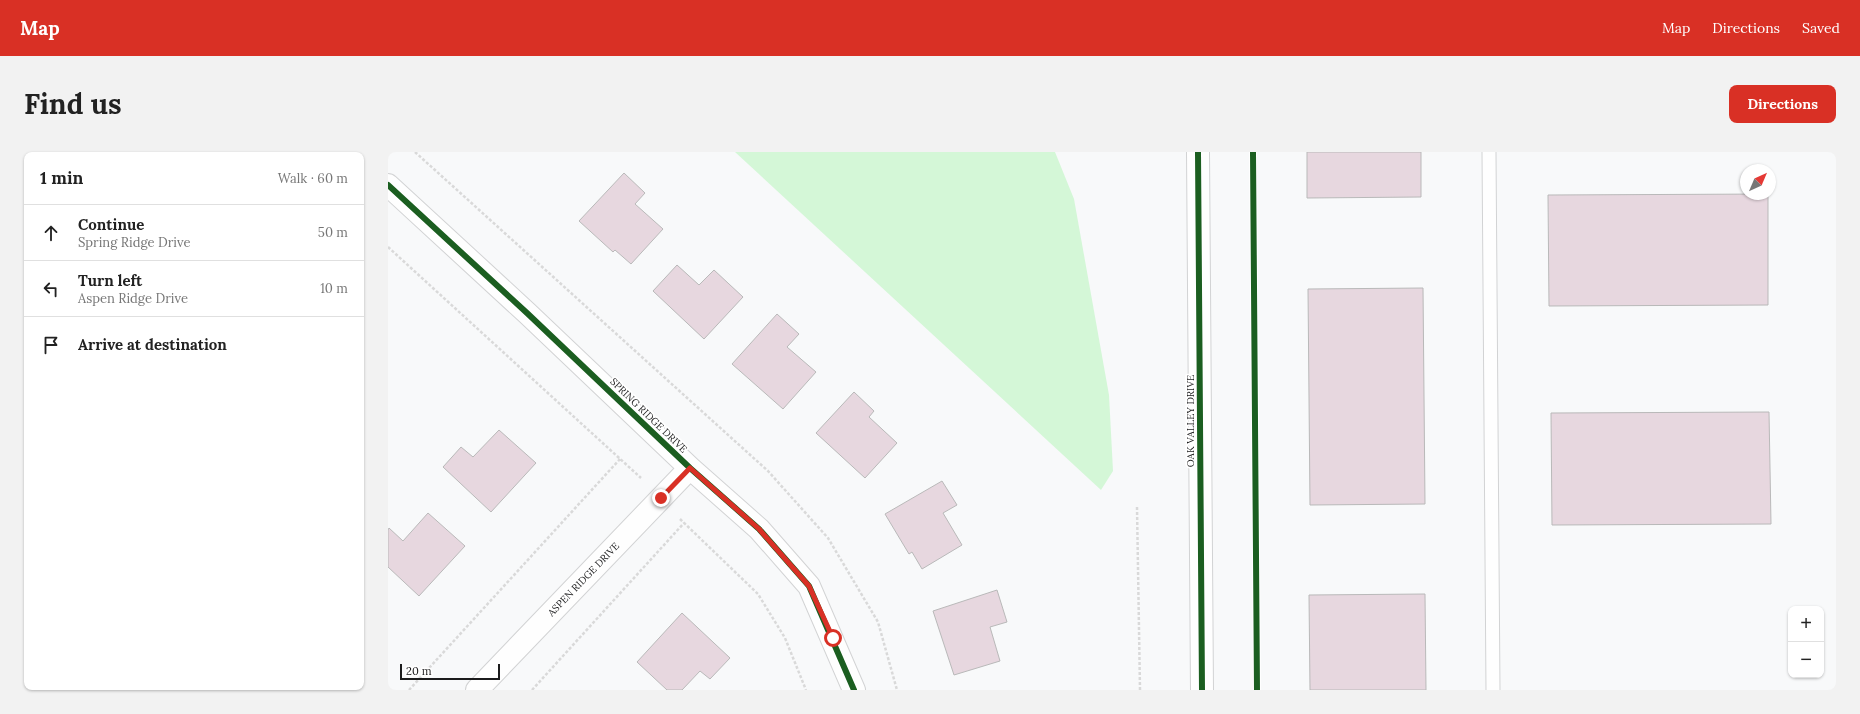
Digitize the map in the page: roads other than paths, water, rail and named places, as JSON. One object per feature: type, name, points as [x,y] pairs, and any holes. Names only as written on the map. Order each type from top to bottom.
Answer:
[{"type":"street","name":"OAK VALLEY DRIVE","points":[[1198,152],[1202,690]]},
{"type":"street","name":"SPRING RIDGE DRIVE","points":[[388,185],[527,313],[690,468],[759,529],[809,586],[854,690]]},
{"type":"street","name":"ASPEN RIDGE DRIVE","points":[[477,690],[690,468]]},
{"type":"lane","points":[[1489,152],[1493,690]]}]
